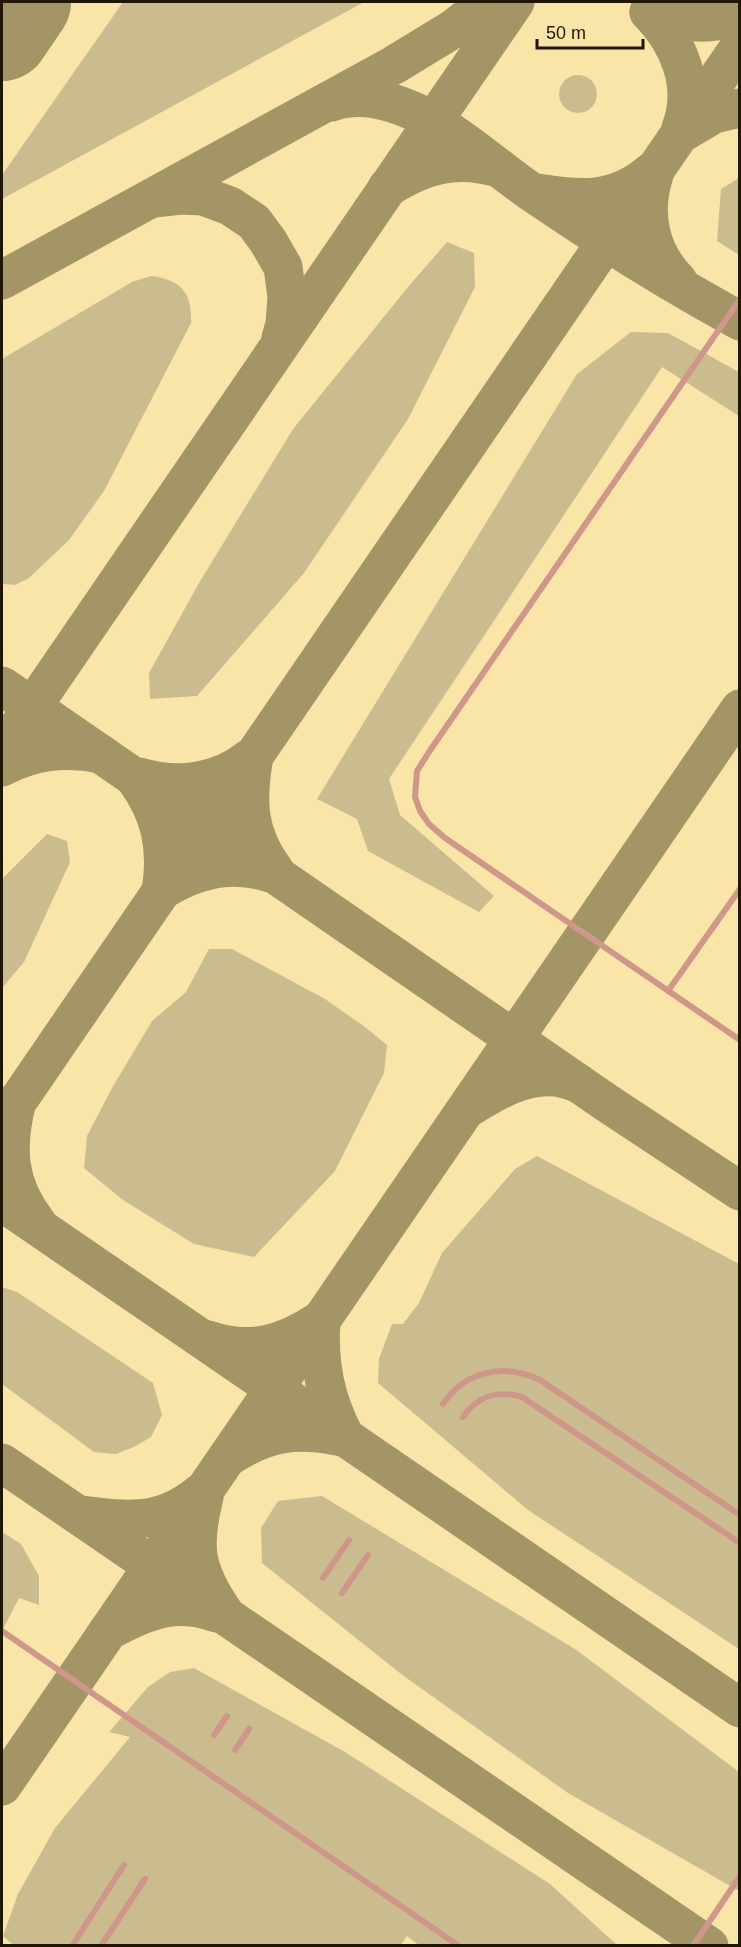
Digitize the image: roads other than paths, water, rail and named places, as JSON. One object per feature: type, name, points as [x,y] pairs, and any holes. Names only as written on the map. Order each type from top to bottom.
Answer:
[{"type":"lane","points":[[740,299],[417,771],[415,797],[429,824],[445,838],[740,1040]]},
{"type":"lane","points":[[668,991],[740,889]]},
{"type":"lane","points":[[443,1404],[455,1389],[476,1375],[502,1370],[528,1374],[740,1515]]},
{"type":"lane","points":[[462,1417],[485,1397],[504,1393],[522,1397],[740,1544]]},
{"type":"lane","points":[[323,1578],[349,1540]]},
{"type":"lane","points":[[342,1593],[368,1555]]},
{"type":"lane","points":[[2,1631],[459,1946]]},
{"type":"lane","points":[[214,1735],[226,1716]]},
{"type":"lane","points":[[235,1750],[249,1729]]},
{"type":"lane","points":[[72,1946],[124,1865]]},
{"type":"lane","points":[[693,1946],[740,1876]]},
{"type":"lane","points":[[101,1946],[145,1879]]}]
